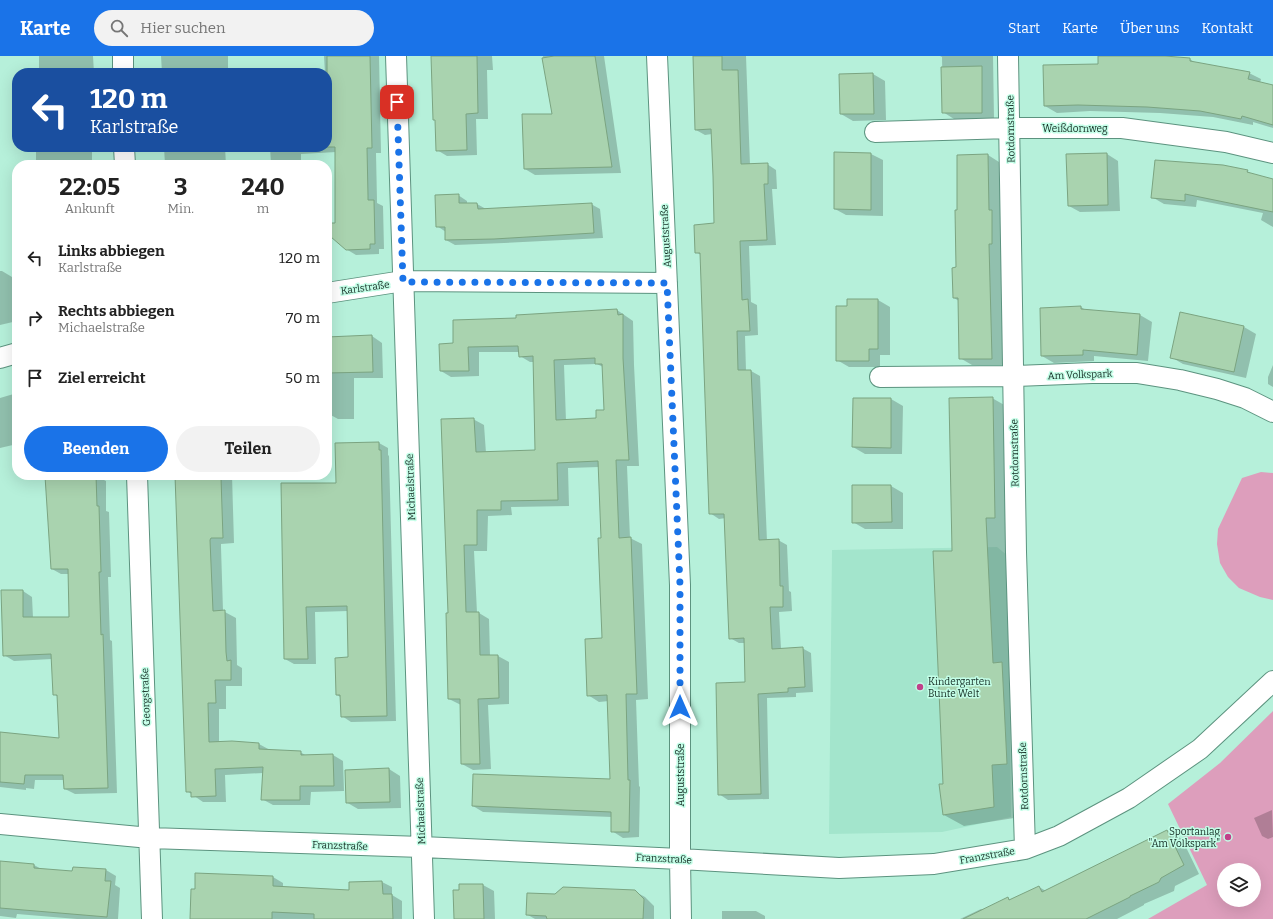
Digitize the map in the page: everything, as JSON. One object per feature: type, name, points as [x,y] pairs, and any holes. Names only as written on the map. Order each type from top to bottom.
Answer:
[{"type":"street","points":[[123,56],[123,68]]},
{"type":"street","name":"Michaelstraße","points":[[396,56],[424,919]]},
{"type":"street","name":"Auguststraße","points":[[657,56],[680,585],[681,919]]},
{"type":"street","name":"Rotdornstraße","points":[[1008,56],[1013,376],[1025,849]]},
{"type":"street","name":"Weißdornweg","points":[[875,132],[1010,128],[1122,128],[1226,142],[1273,153]]},
{"type":"street","name":"Karlstraße","points":[[332,292],[403,282],[667,283]]},
{"type":"street","points":[[0,358],[12,354]]},
{"type":"street","name":"Am Volkspark","points":[[880,377],[1137,373],[1180,380],[1217,389],[1245,398],[1273,412]]},
{"type":"street","name":"Georgstraße","points":[[137,480],[152,919]]},
{"type":"street","name":"Franzstraße","points":[[0,824],[150,838],[422,847],[839,868],[934,864],[1025,849],[1059,836],[1129,798],[1200,749],[1273,681]]},
{"type":"shaded area","points":[[1261,472],[1273,473],[1273,600],[1260,597],[1239,588],[1228,577],[1220,563],[1217,544],[1218,529],[1242,478]]},
{"type":"shaded area","name":"Kindergarten Bunte Welt","points":[[997,547],[1008,556],[1011,817],[942,832],[829,834],[832,550]]},
{"type":"shaded area","name":"Sportanlag \"Am Volkspark\"","points":[[1273,711],[1273,919],[1148,919],[1207,885],[1168,804],[1220,763]]},
{"type":"building","points":[[327,56],[370,56],[372,148],[367,148],[368,200],[374,200],[375,244],[370,244],[370,249],[346,250],[332,238],[332,223],[335,223],[335,147],[332,147],[332,68],[327,68]]},
{"type":"building","points":[[431,56],[477,56],[478,113],[466,114],[467,150],[436,151],[435,120],[433,120]]},
{"type":"building","points":[[554,56],[595,56],[612,167],[524,169],[522,114],[552,114],[542,58]]},
{"type":"building","points":[[693,56],[722,56],[722,70],[738,70],[741,164],[768,163],[768,184],[764,184],[767,240],[740,241],[742,300],[748,299],[750,331],[737,331],[738,370],[751,370],[759,540],[779,539],[780,586],[783,586],[783,607],[770,607],[772,649],[803,647],[805,687],[788,688],[788,692],[758,694],[761,794],[718,795],[716,683],[745,682],[744,638],[729,639],[724,514],[709,514],[700,253],[695,253],[694,225],[714,223],[713,176],[711,129],[695,130]]},
{"type":"building","points":[[1098,56],[1165,56],[1190,58],[1190,61],[1250,72],[1248,79],[1273,85],[1273,125],[1242,116],[1241,119],[1200,111],[1147,107],[1078,105],[1044,106],[1043,65],[1098,64]]},
{"type":"building","points":[[982,66],[982,113],[942,113],[941,67]]},
{"type":"building","points":[[873,73],[874,114],[840,114],[839,74]]},
{"type":"building","points":[[834,152],[871,153],[871,210],[834,209]]},
{"type":"building","points":[[1107,153],[1108,205],[1068,206],[1066,154]]},
{"type":"building","points":[[988,154],[989,210],[992,210],[992,244],[989,244],[992,359],[959,359],[958,298],[953,298],[952,268],[956,267],[955,210],[957,210],[957,155]]},
{"type":"building","points":[[1155,160],[1223,165],[1248,170],[1247,172],[1273,179],[1273,212],[1185,194],[1185,201],[1151,198]]},
{"type":"building","points":[[459,194],[459,203],[477,203],[478,209],[592,203],[594,233],[494,239],[445,240],[445,227],[436,227],[435,195]]},
{"type":"building","points":[[847,299],[878,299],[878,349],[869,349],[869,361],[836,361],[836,306],[847,306]]},
{"type":"building","points":[[1081,306],[1081,309],[1140,314],[1137,355],[1083,350],[1083,355],[1041,356],[1040,308]]},
{"type":"building","points":[[617,309],[618,315],[623,314],[623,358],[629,460],[616,460],[619,538],[631,537],[637,694],[626,694],[628,780],[630,780],[629,832],[611,832],[611,812],[472,806],[473,774],[610,779],[607,695],[587,696],[585,639],[602,638],[598,538],[601,538],[598,461],[557,463],[558,500],[501,501],[501,510],[477,510],[477,545],[464,545],[466,612],[479,612],[480,655],[498,655],[499,698],[478,699],[480,764],[461,764],[460,699],[448,699],[446,613],[448,613],[441,419],[474,418],[476,452],[535,450],[533,356],[519,357],[518,346],[468,347],[469,371],[440,371],[439,344],[453,343],[453,320],[516,318],[516,315]],"holes":[[[595,358],[595,364],[602,364],[604,410],[596,410],[596,418],[556,420],[554,360]]]},
{"type":"building","points":[[1180,312],[1244,326],[1234,372],[1170,358]]},
{"type":"building","points":[[372,335],[373,372],[332,373],[332,337]]},
{"type":"building","points":[[993,397],[995,518],[986,518],[993,663],[1002,662],[1007,764],[992,765],[994,807],[943,815],[939,784],[943,784],[933,551],[952,551],[949,398]]},
{"type":"building","points":[[853,398],[891,398],[891,448],[852,447]]},
{"type":"building","points":[[379,442],[379,450],[381,450],[387,716],[341,717],[340,695],[336,695],[335,658],[348,657],[347,606],[306,607],[308,659],[284,659],[281,483],[336,483],[335,443]]},
{"type":"building","points":[[45,480],[96,480],[97,506],[99,506],[101,635],[103,634],[108,788],[64,789],[63,775],[25,775],[24,784],[0,782],[0,732],[59,738],[57,695],[53,695],[51,654],[3,656],[1,590],[23,590],[23,617],[69,617],[68,569],[51,569]]},
{"type":"building","points":[[175,480],[221,480],[223,538],[211,538],[210,540],[213,611],[225,610],[226,652],[227,661],[231,660],[231,680],[215,680],[216,703],[208,703],[209,742],[232,741],[259,743],[259,749],[301,751],[301,755],[333,754],[334,786],[300,786],[300,800],[261,800],[263,767],[215,769],[216,796],[191,797],[191,792],[186,792]]},
{"type":"building","points":[[852,485],[891,485],[892,522],[852,523]]},
{"type":"building","points":[[389,768],[390,802],[346,803],[345,770]]},
{"type":"building","points":[[1167,830],[1184,865],[1161,878],[1159,882],[1086,919],[963,919],[1008,897],[1009,900],[1039,886],[1042,892]]},
{"type":"building","points":[[0,861],[34,864],[34,868],[72,871],[73,867],[106,869],[105,881],[111,881],[107,917],[0,908]]},
{"type":"building","points":[[195,873],[273,876],[273,886],[349,890],[349,882],[382,881],[383,894],[392,894],[393,919],[314,919],[314,914],[272,912],[272,919],[190,919],[191,889],[195,889]]},
{"type":"building","points":[[459,884],[483,884],[484,919],[454,919],[453,890],[459,890]]},
{"type":"building","points":[[563,887],[635,890],[644,899],[643,919],[547,919],[546,916],[526,915],[527,893],[555,894]]},
{"type":"place","name":"Kindergarten Bunte Welt","points":[[920,687]]},
{"type":"place","name":"Sportanlag \"Am Volkspark\"","points":[[1228,837]]},
{"type":"route","points":[[397,102],[403,282],[667,283],[680,585],[680,707]]}]
